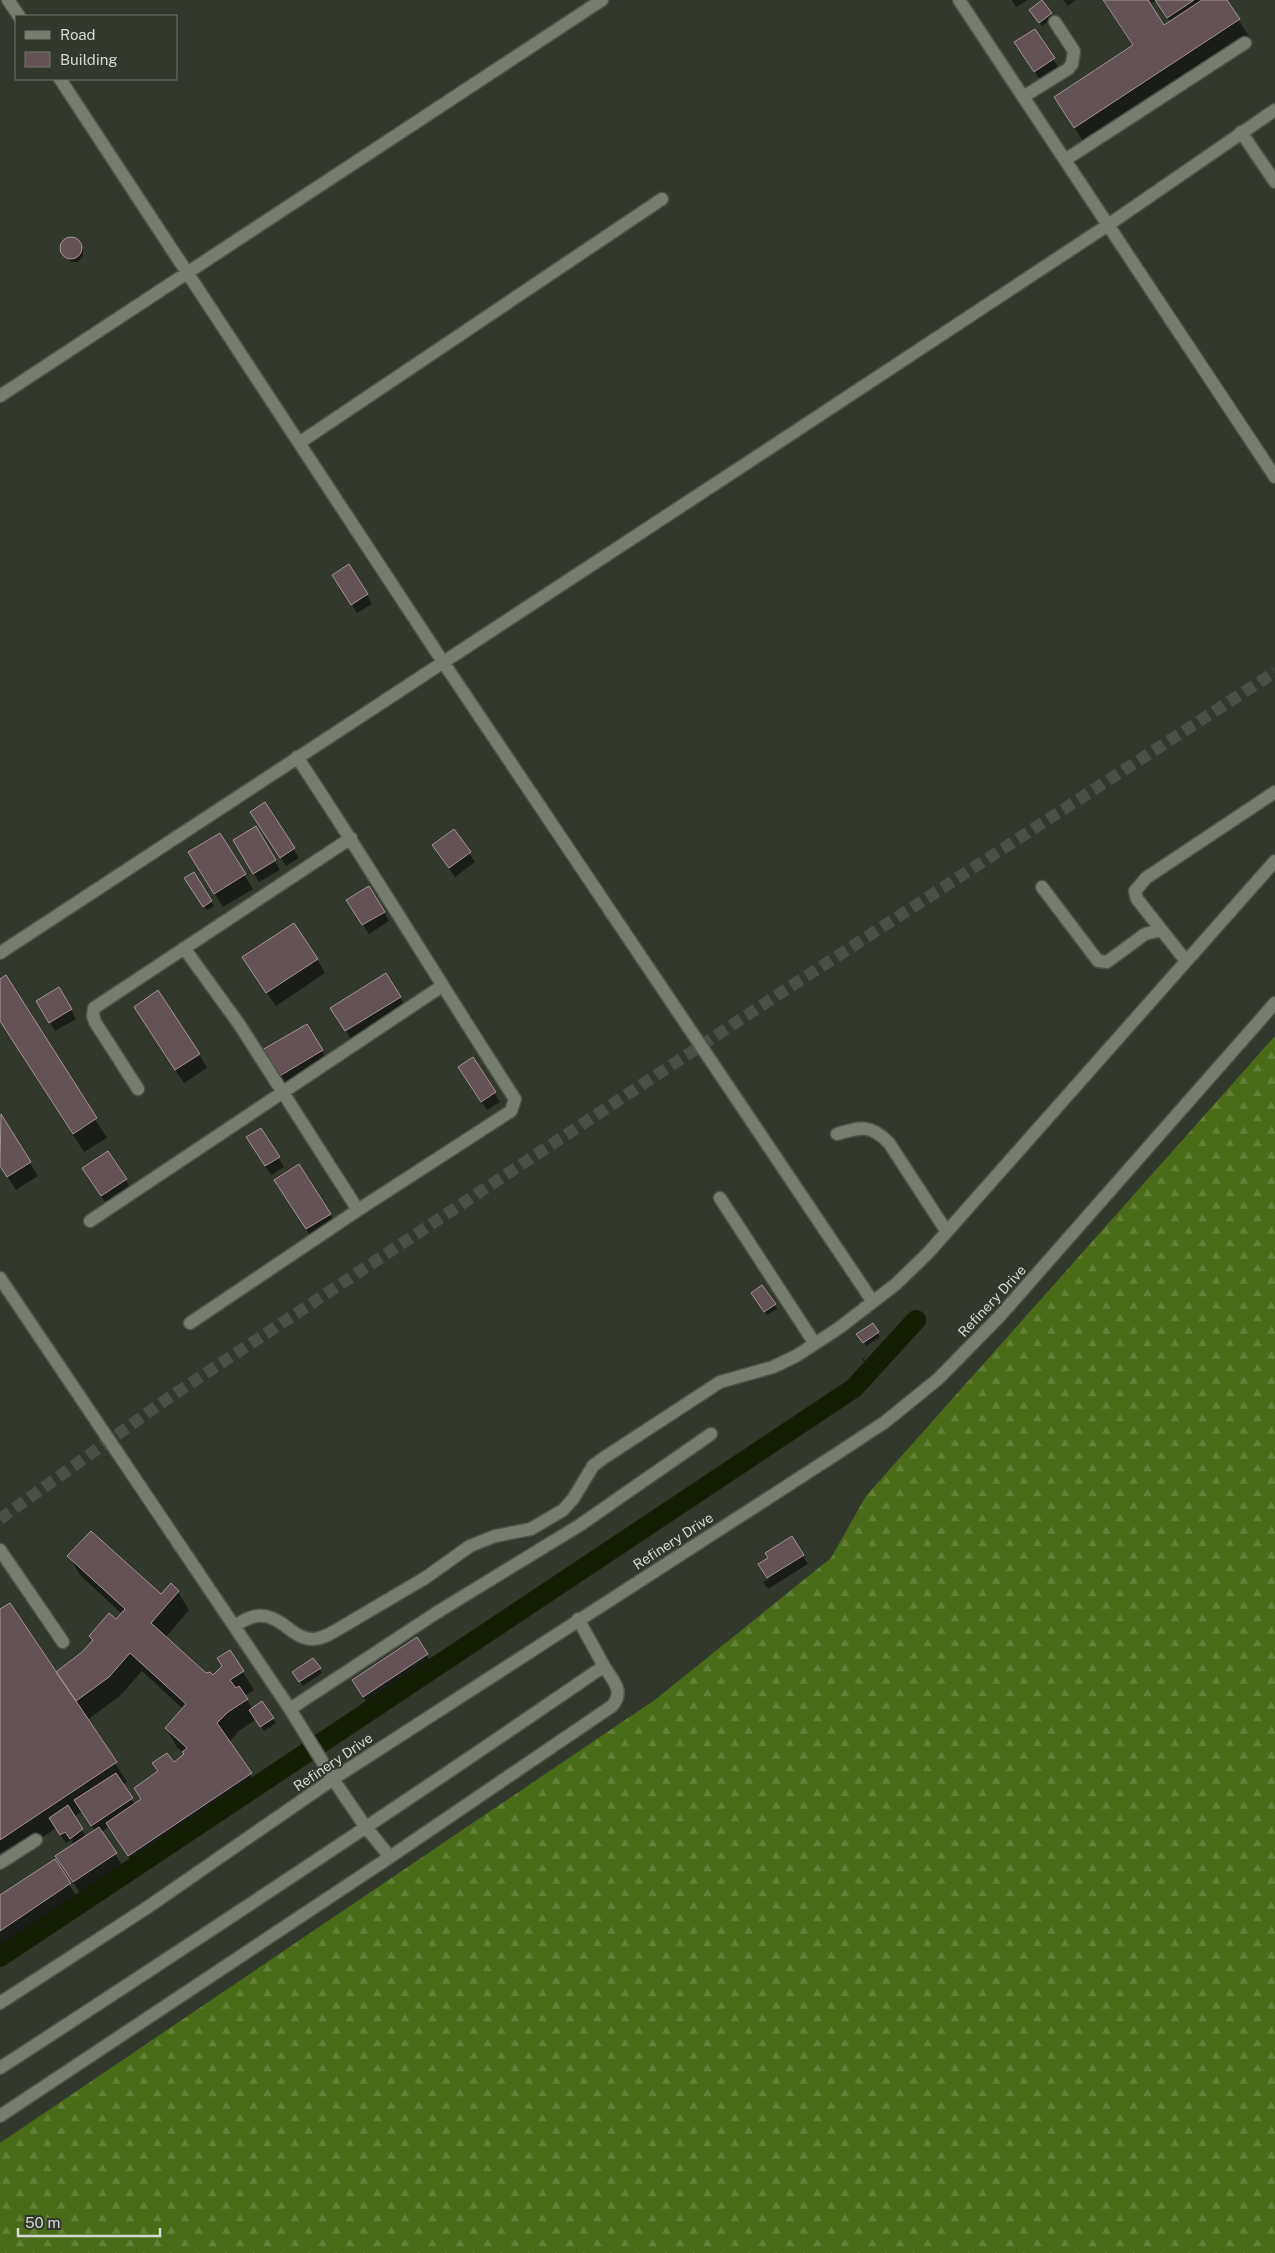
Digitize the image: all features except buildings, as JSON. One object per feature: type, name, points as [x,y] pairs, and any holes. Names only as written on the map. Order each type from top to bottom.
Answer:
[{"type":"street","points":[[8,0],[18,15]]},
{"type":"street","points":[[0,396],[602,0]]},
{"type":"street","points":[[960,0],[1275,477]]},
{"type":"street","points":[[1023,97],[1068,69],[1072,64],[1074,51],[1055,22]]},
{"type":"street","points":[[1065,160],[1245,43]]},
{"type":"street","points":[[61,80],[443,662],[873,1302]]},
{"type":"street","points":[[0,953],[1108,225],[1275,110]]},
{"type":"street","points":[[1241,132],[1275,182]]},
{"type":"street","points":[[299,443],[662,199]]},
{"type":"street","points":[[190,1323],[514,1107],[515,1099],[297,757]]},
{"type":"street","points":[[1186,961],[1135,896],[1138,886],[1146,878],[1275,792]]},
{"type":"street","points":[[138,1089],[95,1022],[93,1012],[101,1002],[350,838]]},
{"type":"street","points":[[235,1626],[248,1617],[257,1614],[274,1619],[306,1638],[320,1638],[335,1631],[425,1578],[470,1546],[495,1536],[530,1529],[562,1510],[573,1499],[593,1466],[602,1459],[720,1382],[773,1367],[796,1356],[873,1302],[896,1284],[947,1232],[1275,861]]},
{"type":"street","points":[[1042,887],[1098,961],[1107,962],[1145,934],[1161,930]]},
{"type":"street","points":[[184,948],[239,1024],[358,1210]]},
{"type":"street","points":[[90,1221],[442,986]]},
{"type":"street","name":"Refinery Drive","points":[[0,2003],[145,1909],[333,1779],[885,1422],[938,1380],[1000,1317],[1275,1003]]},
{"type":"street","points":[[837,1134],[856,1128],[864,1128],[881,1135],[889,1143],[947,1232]]},
{"type":"street","points":[[720,1198],[815,1344]]},
{"type":"street","points":[[0,1278],[303,1728],[333,1779],[365,1826],[390,1857]]},
{"type":"street","points":[[290,1709],[436,1613],[580,1524],[711,1434]]},
{"type":"street","points":[[0,1550],[62,1642]]},
{"type":"street","points":[[0,2116],[390,1857],[612,1706],[618,1700],[619,1692],[578,1619]]},
{"type":"street","points":[[0,2068],[365,1826],[445,1776],[604,1666]]},
{"type":"street","points":[[0,1863],[36,1840]]},
{"type":"green space","points":[[1275,1036],[1275,2253],[0,2253],[0,2143],[656,1699],[831,1558],[866,1496]]},
{"type":"waterway","points":[[0,1957],[854,1388],[916,1320]]},
{"type":"tunnel","points":[[0,1519],[167,1399],[779,994],[1275,672]]}]
